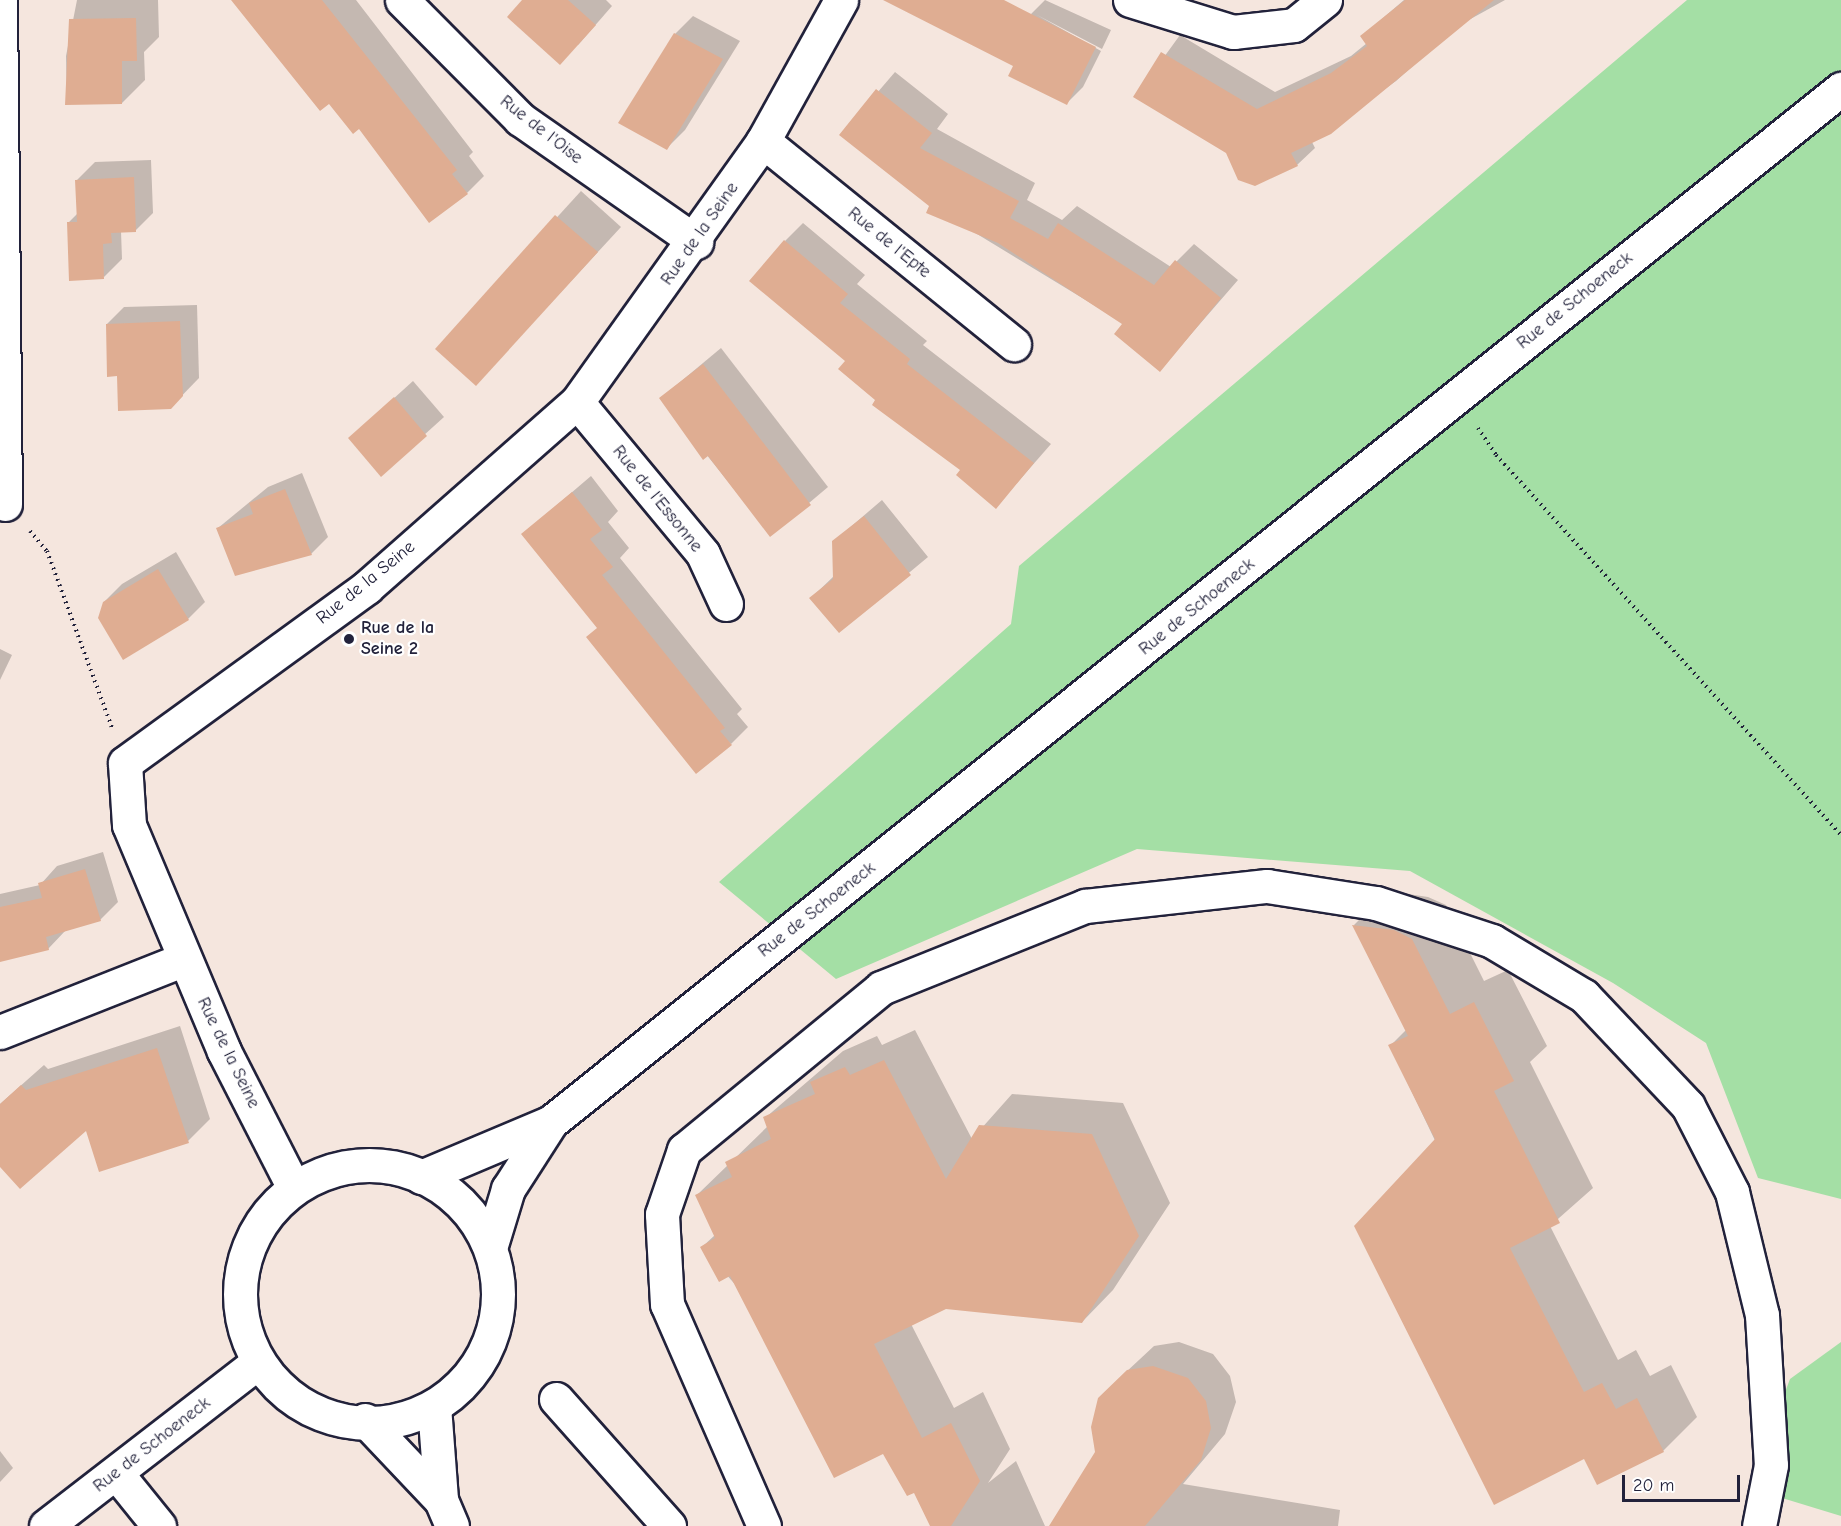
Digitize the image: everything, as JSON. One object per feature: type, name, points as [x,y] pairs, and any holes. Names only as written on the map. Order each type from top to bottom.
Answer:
[{"type":"street","points":[[0,0],[5,504]]},
{"type":"street","name":"Rue de l'Oise","points":[[402,0],[520,119],[696,242]]},
{"type":"street","name":"Rue de la Seine","points":[[293,1186],[224,1051],[129,825],[125,763],[367,587],[577,402],[696,242],[764,141],[841,0]]},
{"type":"street","points":[[1130,0],[1233,32],[1294,25],[1325,0]]},
{"type":"street","name":"Rue de Schoeneck","points":[[421,1177],[550,1122],[1841,89]]},
{"type":"street","name":"Rue de l'Epte","points":[[764,141],[1014,344]]},
{"type":"street","name":"Rue de l'Essonne","points":[[577,402],[703,554],[726,604]]},
{"type":"street","points":[[764,1526],[667,1304],[662,1214],[684,1150],[881,988],[1085,906],[1267,886],[1376,903],[1492,942],[1584,996],[1688,1106],[1732,1192],[1762,1315],[1771,1465],[1759,1526]]},
{"type":"street","points":[[0,1032],[184,959]]},
{"type":"street","name":"Rue de Schoeneck","points":[[491,1245],[508,1189],[550,1122]]},
{"type":"street","points":[[345,1164],[405,1168],[421,1177],[462,1201],[491,1245],[500,1282],[495,1328],[468,1379],[434,1406],[414,1416],[347,1422],[313,1411],[276,1384],[258,1362],[243,1336],[240,1288],[251,1236],[293,1186],[345,1164]]},
{"type":"street","name":"Rue de Schoeneck","points":[[46,1526],[117,1474],[258,1362]]},
{"type":"street","points":[[556,1399],[669,1526]]},
{"type":"street","points":[[434,1406],[446,1513]]},
{"type":"street","points":[[365,1420],[446,1513]]},
{"type":"street","points":[[117,1474],[159,1526]]},
{"type":"path","points":[[1456,396],[1496,455],[1841,835]]},
{"type":"path","points":[[5,504],[47,551],[125,763]]},
{"type":"green space","points":[[1687,0],[1841,0],[1841,1199],[1758,1178],[1706,1043],[1613,983],[1410,871],[1137,849],[836,979],[719,882],[1011,624],[1019,566]]},
{"type":"green space","points":[[1841,1342],[1841,1516],[1749,1488],[1790,1379]]},
{"type":"building","points":[[231,0],[322,0],[457,170],[452,174],[468,194],[429,223],[359,129],[353,134],[329,104],[320,111]]},
{"type":"building","points":[[522,0],[568,0],[596,25],[560,65],[507,17]]},
{"type":"building","points":[[883,0],[1004,0],[1096,47],[1067,105],[1008,76],[1013,66]]},
{"type":"building","points":[[1405,0],[1494,0],[1331,134],[1291,153],[1298,166],[1255,186],[1238,180],[1226,153],[1133,97],[1161,52],[1257,109],[1331,73],[1367,46],[1360,36]]},
{"type":"building","points":[[136,18],[137,61],[122,61],[122,104],[65,105],[69,19]]},
{"type":"building","points":[[674,33],[723,59],[667,150],[618,123]]},
{"type":"building","points":[[876,89],[932,133],[920,148],[1019,201],[1010,218],[1048,239],[1058,223],[1154,285],[1175,260],[1221,298],[1160,372],[1114,334],[1122,324],[998,243],[926,213],[929,206],[839,135]]},
{"type":"building","points":[[134,177],[136,232],[111,233],[112,243],[103,244],[104,279],[69,281],[67,222],[77,222],[75,180]]},
{"type":"building","points":[[555,215],[598,252],[476,386],[435,349]]},
{"type":"building","points":[[784,240],[848,294],[840,303],[910,359],[907,364],[1034,463],[996,509],[956,475],[960,470],[872,405],[875,400],[838,369],[845,361],[749,281]]},
{"type":"building","points":[[180,321],[183,396],[171,409],[118,411],[117,376],[107,377],[106,324]]},
{"type":"building","points":[[703,364],[811,505],[770,537],[708,456],[703,460],[659,398]]},
{"type":"building","points":[[394,397],[427,436],[381,477],[348,438]]},
{"type":"building","points":[[285,489],[312,555],[235,576],[216,528],[253,514],[249,503]]},
{"type":"building","points":[[572,492],[602,530],[590,539],[613,567],[602,575],[725,728],[720,731],[732,745],[696,774],[586,637],[597,628],[521,534]]},
{"type":"building","points":[[864,516],[911,575],[839,633],[809,598],[833,579],[832,541]]},
{"type":"building","points":[[158,569],[189,620],[123,660],[98,618],[103,602]]},
{"type":"building","points":[[85,869],[101,921],[46,937],[49,950],[0,962],[0,907],[42,898],[38,883]]},
{"type":"building","points":[[1352,925],[1394,930],[1412,939],[1450,1014],[1474,1002],[1514,1081],[1494,1091],[1560,1223],[1510,1248],[1584,1392],[1602,1383],[1616,1409],[1637,1398],[1664,1452],[1597,1485],[1584,1459],[1494,1505],[1354,1226],[1435,1139],[1388,1045],[1408,1036]]},
{"type":"building","points":[[157,1048],[189,1143],[99,1172],[86,1131],[20,1189],[0,1167],[0,1104],[21,1085],[26,1090]]},
{"type":"building","points":[[884,1060],[946,1179],[979,1125],[1092,1134],[1139,1236],[1082,1323],[946,1309],[874,1344],[922,1438],[951,1423],[980,1481],[951,1526],[930,1526],[914,1493],[907,1496],[883,1454],[834,1478],[730,1276],[719,1282],[700,1247],[715,1238],[695,1195],[732,1177],[725,1162],[771,1139],[763,1117],[815,1094],[810,1082],[845,1067],[850,1075]]},
{"type":"building","points":[[1153,1366],[1188,1378],[1206,1401],[1211,1428],[1201,1460],[1145,1526],[1049,1526],[1095,1452],[1091,1427],[1098,1398],[1127,1370]]},
{"type":"place","name":"Rue de la Seine 2","points":[[349,639]]}]
